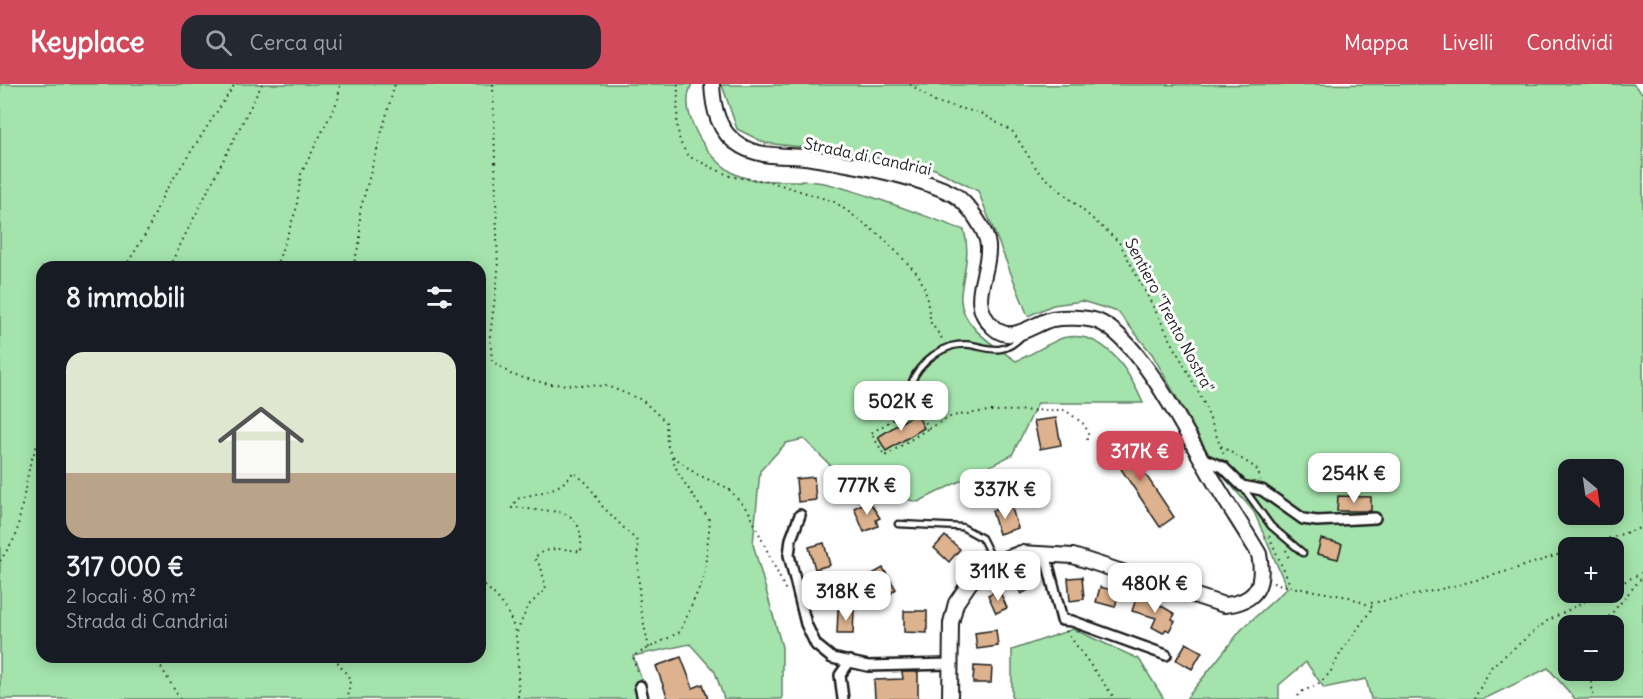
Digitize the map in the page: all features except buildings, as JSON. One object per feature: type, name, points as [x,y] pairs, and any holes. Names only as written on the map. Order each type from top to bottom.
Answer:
[{"type":"main road","name":"Strada di Candriai","points":[[712,84],[713,109],[724,132],[740,146],[762,154],[812,158],[910,179],[954,195],[975,215],[988,245],[979,294],[984,315],[994,328],[1008,335],[1025,331],[1051,320],[1096,321],[1129,345],[1173,408],[1259,554],[1261,579]]},
{"type":"main road","points":[[950,699],[951,623],[956,603],[971,581],[995,564],[1021,554],[1045,553],[1073,556],[1224,605],[1240,603],[1254,595],[1261,579]]},
{"type":"street","points":[[1201,458],[1223,467],[1242,486],[1262,490],[1303,519],[1317,521],[1375,518]]},
{"type":"street","points":[[800,515],[791,539],[789,555],[806,624],[816,645],[832,658],[850,661],[886,666],[950,664]]},
{"type":"street","points":[[1045,553],[1062,620],[1072,621],[1166,655]]},
{"type":"street","points":[[843,699],[840,675],[850,661]]},
{"type":"street","points":[[640,686],[643,699]]},
{"type":"lane","points":[[915,406],[911,399],[913,377],[927,360],[954,345],[994,350],[1011,347],[1025,331]]},
{"type":"lane","points":[[1242,486],[1271,526],[1303,553]]},
{"type":"lane","points":[[898,524],[962,527],[982,538],[995,564]]},
{"type":"path","points":[[129,261],[147,232],[164,193],[235,84]]},
{"type":"path","points":[[172,261],[261,84]]},
{"type":"path","points":[[279,261],[296,210],[301,174],[338,100],[340,84]]},
{"type":"path","points":[[355,261],[360,240],[360,211],[395,84]]},
{"type":"path","points":[[493,84],[498,273],[497,301],[490,336],[492,361],[512,375],[549,384],[607,386],[642,400],[666,422],[667,444],[678,472],[710,521],[704,577],[680,632],[633,656],[640,686]]},
{"type":"path","points":[[678,84],[677,124],[680,142],[688,156],[732,177],[768,181],[835,202],[882,237],[918,274],[925,289],[931,323],[941,339],[954,345]]},
{"type":"path","name":"Sentiero \"Trento Nostra\"","points":[[910,84],[935,102],[980,113],[1013,132],[1038,171],[1119,242],[1203,401],[1228,462]]},
{"type":"path","points":[[930,428],[915,406],[871,433],[885,456],[952,416],[988,411],[1065,410],[1085,425],[1089,437],[1084,442]]},
{"type":"path","points":[[0,561],[16,536],[30,464],[36,448]]},
{"type":"path","points":[[671,454],[696,474],[728,488],[749,512],[780,582],[791,599]]},
{"type":"path","points":[[517,632],[528,606],[546,589],[541,567],[534,558],[540,553],[564,548],[581,552],[582,532],[569,514],[552,510],[512,508],[518,499],[552,490],[567,481],[573,472],[588,484],[602,506],[637,541],[640,606],[649,648]]},
{"type":"path","points":[[1613,537],[1643,527]]},
{"type":"path","points":[[1268,532],[1291,587]]},
{"type":"path","points":[[1261,579],[1371,603],[1433,593],[1499,576],[1558,555]]},
{"type":"path","points":[[1624,583],[1643,574]]},
{"type":"path","points":[[1611,615],[1643,574]]},
{"type":"path","points":[[486,588],[505,605],[517,632],[519,699]]},
{"type":"path","points":[[1295,699],[1303,691],[1317,685],[1330,674],[1341,652],[1364,623],[1373,606],[1371,603]]},
{"type":"path","points":[[1474,699],[1492,666],[1547,621],[1582,603]]},
{"type":"path","points":[[1062,620],[1073,644],[1115,699]]},
{"type":"path","points":[[159,663],[180,699]]},
{"type":"path","points":[[338,663],[350,679],[348,699]]},
{"type":"path","points":[[1591,681],[1594,699]]},
{"type":"green space","points":[[0,84],[692,84],[688,96],[688,108],[697,134],[714,157],[733,173],[754,180],[813,181],[841,187],[964,230],[967,255],[961,295],[965,316],[979,334],[1016,361],[1062,338],[1081,337],[1105,347],[1124,367],[1143,403],[1038,403],[1012,455],[918,502],[851,486],[804,439],[786,443],[760,471],[753,544],[782,647],[782,699],[724,699],[715,672],[690,644],[633,656],[649,699],[0,699]]},
{"type":"green space","points":[[1633,84],[1643,94],[1643,699],[1575,699],[1559,681],[1624,681],[1624,615],[1558,615],[1558,679],[1548,668],[1484,699],[1371,699],[1366,679],[1324,688],[1306,662],[1279,685],[1279,699],[1186,699],[1241,630],[1287,588],[1254,512],[1218,470],[1152,354],[1118,312],[1082,301],[1053,305],[1028,316],[978,191],[935,169],[854,153],[765,143],[737,129],[722,85]]},
{"type":"green space","points":[[1073,629],[1139,659],[1164,699],[1012,699],[1012,650]]}]
